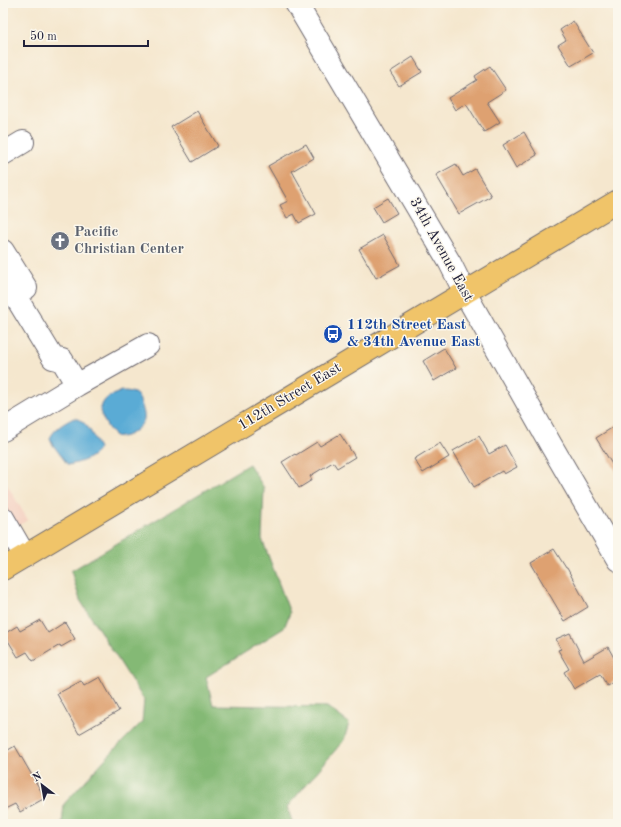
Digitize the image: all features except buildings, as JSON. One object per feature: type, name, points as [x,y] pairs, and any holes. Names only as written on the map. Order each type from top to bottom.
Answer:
[{"type":"main road","name":"112th Street East","points":[[3,569],[618,201]]},
{"type":"street","name":"34th Avenue East","points":[[296,3],[450,263],[465,293],[618,560]]},
{"type":"street","points":[[3,154],[23,142]]},
{"type":"street","points":[[3,251],[64,352],[62,360],[77,385]]},
{"type":"street","points":[[3,276],[53,358],[62,360]]},
{"type":"street","points":[[3,430],[77,385],[148,345]]},
{"type":"street","points":[[3,518],[26,556]]},
{"type":"shaded area","points":[[3,478],[28,520],[3,534]]},
{"type":"green space","points":[[249,464],[264,488],[262,539],[290,613],[284,628],[206,677],[213,705],[327,707],[349,723],[344,740],[287,807],[293,824],[62,824],[64,804],[107,757],[142,722],[144,700],[80,600],[71,571]]},
{"type":"water","points":[[122,391],[130,392],[138,396],[144,412],[144,417],[143,423],[136,430],[123,437],[118,437],[110,430],[100,411],[105,400]]},
{"type":"water","points":[[74,418],[79,419],[86,425],[99,448],[94,455],[82,461],[68,465],[53,445],[50,438],[52,434],[63,424]]},
{"type":"place","name":"Pacific Christian Center","points":[[60,241]]},
{"type":"place","name":"112th Street East & 34th Avenue East","points":[[333,334]]}]
